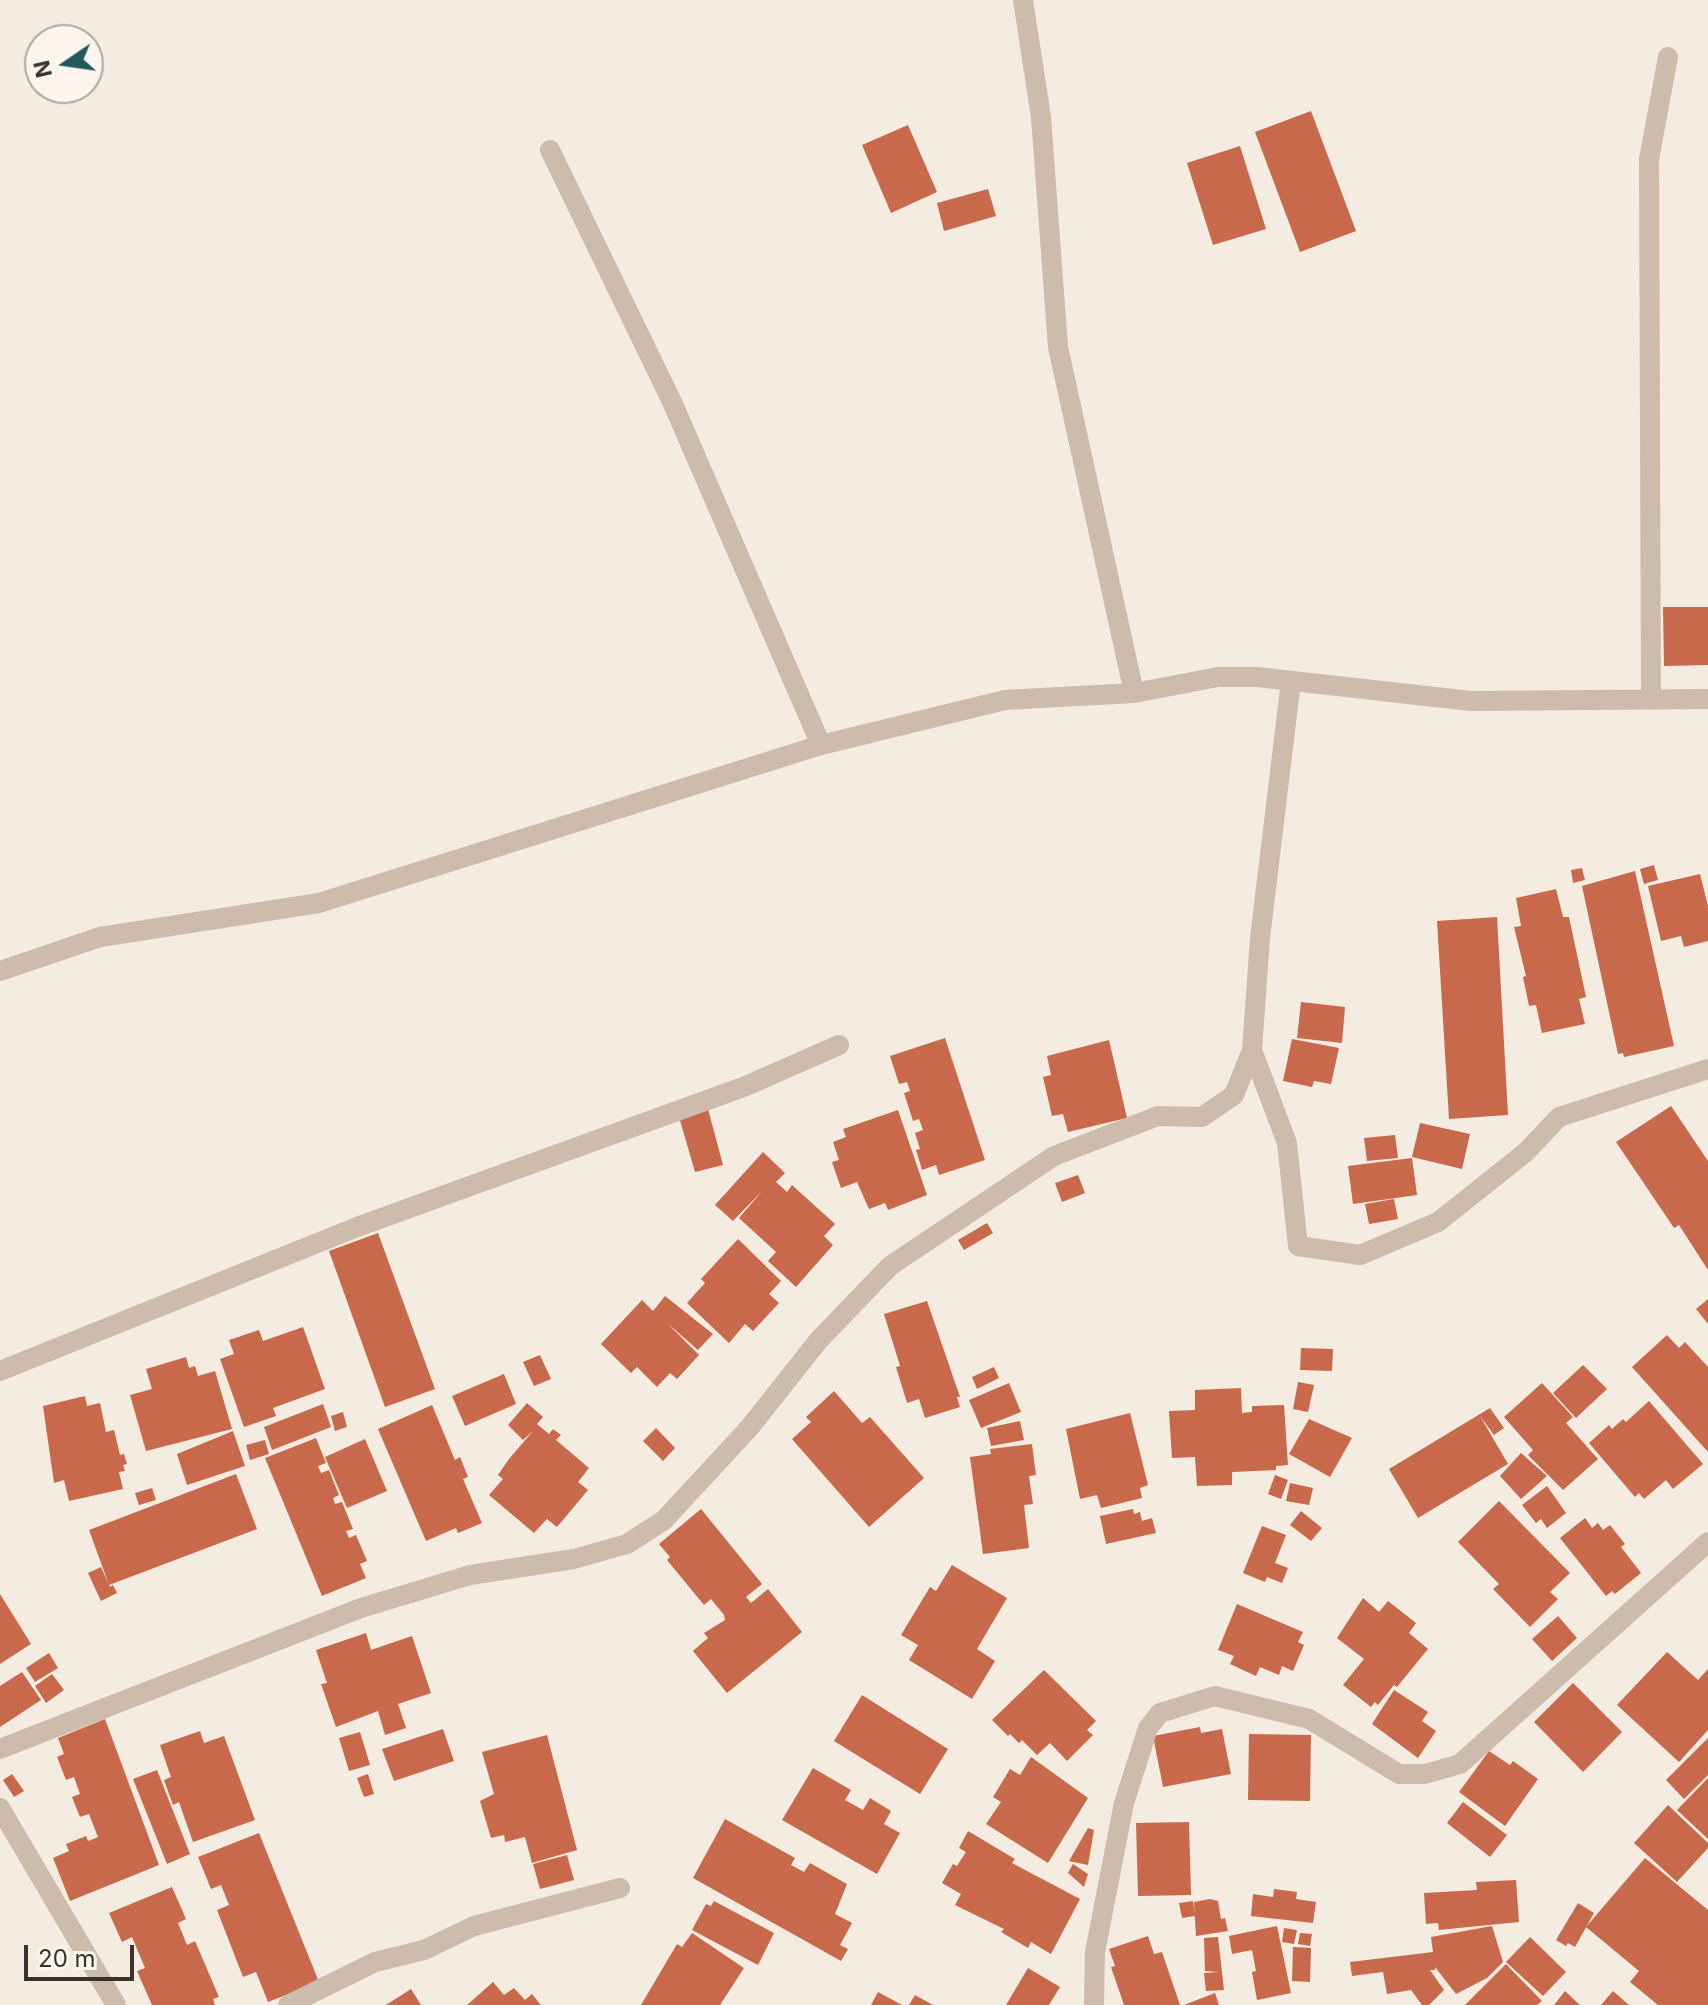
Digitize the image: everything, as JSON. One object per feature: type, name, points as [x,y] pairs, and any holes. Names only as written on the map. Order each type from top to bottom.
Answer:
[{"type":"street","points":[[1023,0],[1041,117],[1058,347],[1134,693]]},
{"type":"street","points":[[1651,700],[1649,159],[1668,57]]},
{"type":"street","points":[[550,150],[673,404],[821,745]]},
{"type":"street","points":[[0,971],[100,937],[319,903],[821,745],[1005,700],[1134,693],[1218,677],[1291,681],[1471,701],[1708,699]]},
{"type":"street","points":[[0,1749],[361,1608],[470,1575],[574,1559],[627,1544],[675,1508],[750,1427],[818,1341],[890,1266],[1054,1156],[1158,1116],[1202,1117],[1234,1095],[1252,1050],[1260,938],[1291,681]]},
{"type":"street","points":[[0,1371],[357,1227],[746,1086],[839,1045]]},
{"type":"street","points":[[1252,1050],[1287,1143],[1298,1246],[1360,1255],[1438,1222],[1526,1152],[1559,1117],[1708,1069]]},
{"type":"street","points":[[1094,2005],[1098,1927],[1124,1803],[1148,1728],[1160,1713],[1215,1696],[1309,1719],[1399,1774],[1425,1774],[1460,1764],[1708,1542]]},
{"type":"street","points":[[0,1808],[116,2005]]},
{"type":"street","points":[[288,2005],[375,1962],[424,1950],[474,1926],[620,1888]]},
{"type":"building","points":[[1311,111],[1356,231],[1300,252],[1255,132]]},
{"type":"building","points":[[908,125],[937,192],[891,213],[862,145]]},
{"type":"building","points":[[1240,146],[1266,229],[1213,245],[1187,163]]},
{"type":"building","points":[[988,189],[996,216],[944,231],[937,203]]},
{"type":"building","points":[[1663,607],[1708,607],[1708,665],[1664,666]]},
{"type":"building","points":[[1654,865],[1658,880],[1644,884],[1640,869]]},
{"type":"building","points":[[1582,868],[1585,880],[1573,883],[1571,870]]},
{"type":"building","points":[[1635,871],[1674,1046],[1624,1057],[1623,1053],[1618,1054],[1582,886]]},
{"type":"building","points":[[1700,874],[1708,906],[1708,941],[1684,947],[1681,936],[1661,941],[1648,886]]},
{"type":"building","points":[[1556,889],[1563,917],[1569,917],[1586,997],[1579,999],[1585,1024],[1542,1033],[1536,1005],[1529,1006],[1523,977],[1526,976],[1514,927],[1521,926],[1516,898]]},
{"type":"building","points":[[1497,917],[1508,1115],[1449,1119],[1437,921]]},
{"type":"building","points":[[1301,1002],[1345,1007],[1342,1043],[1297,1038]]},
{"type":"building","points":[[945,1038],[985,1160],[939,1175],[936,1165],[922,1170],[915,1133],[923,1130],[919,1119],[913,1121],[904,1093],[910,1091],[907,1082],[899,1084],[890,1056]]},
{"type":"building","points":[[1292,1039],[1339,1048],[1331,1084],[1314,1081],[1312,1087],[1283,1081]]},
{"type":"building","points":[[1109,1040],[1127,1118],[1068,1132],[1063,1114],[1052,1116],[1043,1077],[1051,1075],[1047,1056]]},
{"type":"building","points":[[1671,1106],[1708,1161],[1708,1270],[1679,1225],[1674,1228],[1616,1142]]},
{"type":"building","points":[[708,1109],[723,1165],[695,1172],[679,1117]]},
{"type":"building","points":[[898,1110],[927,1195],[888,1210],[885,1203],[869,1209],[857,1182],[841,1188],[832,1162],[839,1160],[833,1142],[846,1137],[843,1129]]},
{"type":"building","points":[[1420,1123],[1470,1134],[1462,1169],[1412,1157]]},
{"type":"building","points":[[1395,1135],[1398,1158],[1367,1161],[1364,1138]]},
{"type":"building","points":[[763,1152],[785,1173],[776,1182],[787,1192],[792,1185],[835,1224],[824,1236],[833,1245],[796,1287],[768,1261],[776,1252],[739,1218],[763,1190],[733,1221],[715,1205]]},
{"type":"building","points":[[1412,1158],[1417,1195],[1353,1204],[1348,1166]]},
{"type":"building","points":[[1078,1175],[1085,1193],[1062,1202],[1055,1183]]},
{"type":"building","points":[[1394,1199],[1398,1219],[1369,1224],[1365,1204]]},
{"type":"building","points":[[987,1223],[993,1233],[964,1250],[958,1240]]},
{"type":"building","points":[[378,1233],[435,1389],[385,1407],[329,1251]]},
{"type":"building","points":[[738,1239],[781,1281],[769,1294],[779,1303],[753,1331],[745,1324],[729,1343],[687,1303],[705,1283],[701,1279]]},
{"type":"building","points":[[665,1296],[713,1334],[698,1350],[667,1323],[699,1355],[677,1379],[670,1373],[657,1387],[637,1367],[631,1373],[601,1344],[642,1300],[653,1311]]},
{"type":"building","points":[[1708,1299],[1708,1324],[1696,1309]]},
{"type":"building","points":[[927,1301],[960,1397],[957,1397],[960,1407],[925,1418],[919,1399],[907,1403],[896,1367],[900,1366],[884,1314]]},
{"type":"building","points":[[303,1327],[325,1389],[273,1408],[276,1416],[244,1427],[220,1359],[234,1354],[229,1340],[259,1330],[263,1341]]},
{"type":"building","points":[[1667,1335],[1679,1348],[1685,1342],[1708,1367],[1708,1452],[1632,1367]]},
{"type":"building","points":[[1301,1348],[1333,1349],[1332,1371],[1300,1370]]},
{"type":"building","points":[[540,1355],[551,1379],[534,1386],[523,1362]]},
{"type":"building","points":[[186,1357],[189,1368],[195,1366],[198,1376],[215,1371],[232,1429],[146,1451],[130,1395],[152,1389],[146,1369]]},
{"type":"building","points":[[1583,1365],[1607,1389],[1576,1418],[1553,1393]]},
{"type":"building","points":[[994,1367],[999,1378],[977,1389],[972,1377]]},
{"type":"building","points":[[504,1374],[516,1404],[465,1426],[452,1396]]},
{"type":"building","points":[[1298,1382],[1314,1385],[1308,1412],[1293,1409]]},
{"type":"building","points":[[1009,1383],[1021,1412],[981,1428],[969,1400]]},
{"type":"building","points":[[1542,1383],[1573,1417],[1566,1423],[1598,1459],[1563,1490],[1528,1455],[1533,1450],[1504,1417]]},
{"type":"building","points":[[1241,1388],[1242,1413],[1252,1412],[1252,1406],[1284,1405],[1288,1465],[1276,1466],[1276,1470],[1232,1472],[1232,1485],[1197,1486],[1195,1457],[1172,1458],[1169,1411],[1195,1410],[1195,1390]]},
{"type":"building","points":[[834,1391],[862,1423],[870,1417],[924,1478],[869,1527],[792,1439],[811,1422],[806,1417]]},
{"type":"building","points":[[85,1396],[87,1406],[100,1403],[106,1432],[114,1430],[120,1455],[124,1454],[127,1464],[123,1465],[125,1471],[119,1472],[123,1489],[69,1501],[64,1480],[54,1483],[43,1406]]},
{"type":"building","points":[[1649,1401],[1703,1464],[1673,1489],[1666,1480],[1644,1499],[1639,1493],[1635,1497],[1589,1443],[1609,1425],[1612,1429],[1623,1419],[1626,1422]]},
{"type":"building","points":[[527,1403],[543,1417],[537,1424],[549,1434],[553,1429],[561,1435],[556,1440],[589,1468],[578,1482],[588,1490],[557,1527],[547,1519],[534,1533],[489,1495],[503,1479],[498,1475],[509,1459],[533,1431],[523,1440],[508,1425]]},
{"type":"building","points":[[323,1404],[331,1427],[272,1450],[264,1427]]},
{"type":"building","points":[[432,1405],[455,1460],[460,1457],[468,1477],[463,1479],[482,1523],[458,1533],[456,1528],[426,1541],[378,1429]]},
{"type":"building","points":[[1490,1408],[1504,1428],[1494,1435],[1480,1416],[1508,1464],[1418,1518],[1389,1469]]},
{"type":"building","points":[[343,1412],[347,1427],[335,1431],[331,1416]]},
{"type":"building","points":[[1130,1413],[1148,1485],[1140,1488],[1142,1498],[1101,1508],[1097,1495],[1080,1499],[1066,1429]]},
{"type":"building","points":[[1309,1419],[1352,1438],[1330,1477],[1289,1454]]},
{"type":"building","points":[[1020,1421],[1024,1440],[991,1446],[987,1428]]},
{"type":"building","points":[[656,1428],[675,1448],[663,1461],[643,1441]]},
{"type":"building","points":[[233,1431],[245,1466],[187,1485],[177,1454]]},
{"type":"building","points":[[316,1438],[326,1463],[318,1466],[321,1473],[329,1470],[339,1495],[333,1498],[335,1504],[342,1502],[353,1529],[346,1531],[349,1538],[356,1535],[367,1561],[360,1564],[366,1578],[322,1596],[265,1458]]},
{"type":"building","points":[[365,1439],[387,1491],[347,1508],[325,1457]]},
{"type":"building","points":[[265,1440],[269,1454],[250,1460],[246,1445]]},
{"type":"building","points":[[1032,1444],[1036,1475],[1029,1476],[1033,1504],[1024,1505],[1029,1548],[983,1554],[970,1457],[991,1454],[990,1449]]},
{"type":"building","points":[[1521,1453],[1547,1476],[1521,1499],[1500,1476]]},
{"type":"building","points":[[236,1474],[257,1529],[109,1585],[89,1530]]},
{"type":"building","points":[[1275,1475],[1288,1480],[1281,1499],[1268,1494]]},
{"type":"building","points":[[1290,1483],[1313,1488],[1309,1505],[1286,1501]]},
{"type":"building","points":[[1547,1486],[1566,1513],[1547,1528],[1541,1519],[1536,1523],[1522,1505]]},
{"type":"building","points":[[152,1488],[156,1500],[139,1505],[135,1493]]},
{"type":"building","points":[[1499,1501],[1570,1573],[1550,1592],[1558,1599],[1530,1627],[1493,1589],[1499,1584],[1458,1542]]},
{"type":"building","points":[[701,1509],[762,1584],[746,1597],[751,1603],[768,1589],[802,1632],[727,1693],[693,1651],[708,1638],[704,1633],[725,1620],[724,1615],[711,1599],[704,1605],[667,1560],[670,1557],[659,1544]]},
{"type":"building","points":[[1133,1509],[1134,1514],[1140,1512],[1142,1521],[1152,1518],[1156,1533],[1106,1544],[1100,1516]]},
{"type":"building","points":[[1301,1511],[1322,1528],[1311,1541],[1290,1525]]},
{"type":"building","points":[[1585,1518],[1592,1528],[1598,1523],[1603,1530],[1610,1525],[1625,1544],[1621,1547],[1641,1573],[1615,1594],[1612,1591],[1606,1596],[1560,1538]]},
{"type":"building","points":[[1262,1526],[1286,1535],[1275,1563],[1288,1568],[1282,1583],[1267,1577],[1265,1582],[1243,1573]]},
{"type":"building","points":[[952,1565],[1007,1598],[977,1649],[995,1661],[972,1699],[909,1660],[918,1645],[901,1635],[930,1587],[936,1591]]},
{"type":"building","points":[[101,1567],[110,1587],[113,1585],[117,1593],[101,1601],[88,1573]]},
{"type":"building","points":[[0,1594],[31,1644],[0,1664]]},
{"type":"building","points":[[1363,1598],[1379,1612],[1388,1601],[1416,1623],[1409,1633],[1428,1649],[1397,1687],[1394,1685],[1378,1705],[1375,1702],[1371,1707],[1343,1685],[1364,1659],[1337,1638]]},
{"type":"building","points":[[1237,1604],[1303,1632],[1298,1642],[1304,1645],[1293,1671],[1282,1666],[1279,1675],[1260,1667],[1256,1676],[1230,1664],[1234,1656],[1218,1650]]},
{"type":"building","points":[[1558,1616],[1577,1638],[1552,1661],[1532,1639]]},
{"type":"building","points":[[366,1633],[371,1650],[412,1636],[431,1693],[398,1704],[406,1728],[385,1735],[378,1711],[336,1727],[321,1684],[327,1683],[316,1650]]},
{"type":"building","points":[[1667,1652],[1698,1680],[1708,1669],[1708,1730],[1679,1762],[1617,1705]]},
{"type":"building","points":[[49,1653],[58,1668],[35,1682],[26,1668]]},
{"type":"building","points":[[1044,1670],[1096,1721],[1087,1730],[1093,1735],[1067,1761],[1050,1743],[1037,1755],[1022,1740],[1019,1743],[1010,1734],[1008,1736],[992,1720]]},
{"type":"building","points":[[22,1672],[41,1700],[0,1727],[0,1686]]},
{"type":"building","points":[[52,1674],[64,1690],[46,1703],[35,1686]]},
{"type":"building","points":[[1573,1683],[1622,1732],[1583,1772],[1534,1722]]},
{"type":"building","points":[[1394,1690],[1428,1712],[1422,1721],[1436,1731],[1418,1758],[1372,1724]]},
{"type":"building","points":[[862,1695],[948,1749],[920,1794],[834,1741]]},
{"type":"building","points":[[105,1719],[159,1865],[70,1901],[53,1858],[69,1851],[66,1844],[86,1836],[88,1841],[98,1837],[89,1814],[80,1817],[72,1797],[80,1794],[74,1777],[66,1780],[57,1757],[64,1754],[58,1738]]},
{"type":"building","points":[[1200,1727],[1201,1733],[1222,1729],[1231,1774],[1163,1787],[1153,1736]]},
{"type":"building","points":[[443,1729],[454,1761],[394,1781],[382,1749]]},
{"type":"building","points":[[200,1731],[204,1743],[224,1736],[255,1820],[193,1842],[179,1802],[173,1805],[164,1780],[171,1777],[160,1745]]},
{"type":"building","points":[[360,1732],[370,1765],[349,1771],[339,1738]]},
{"type":"building","points":[[1249,1734],[1311,1735],[1310,1801],[1248,1800]]},
{"type":"building","points":[[547,1735],[577,1850],[532,1863],[525,1837],[505,1842],[504,1835],[491,1838],[480,1801],[494,1794],[482,1752]]},
{"type":"building","points":[[1708,1738],[1708,1775],[1684,1799],[1666,1780]]},
{"type":"building","points":[[1489,1751],[1510,1765],[1513,1761],[1538,1779],[1505,1826],[1459,1792]]},
{"type":"building","points":[[1031,1757],[1088,1798],[1048,1863],[986,1824],[1001,1802],[993,1797],[1010,1769],[1020,1775]]},
{"type":"building","points":[[813,1768],[851,1790],[845,1800],[863,1810],[870,1798],[891,1811],[884,1824],[900,1833],[877,1874],[782,1820]]},
{"type":"building","points":[[157,1770],[190,1854],[167,1864],[133,1779]]},
{"type":"building","points":[[12,1774],[24,1791],[14,1797],[3,1780]]},
{"type":"building","points":[[368,1774],[374,1794],[364,1797],[357,1778]]},
{"type":"building","points":[[1708,1778],[1708,1839],[1677,1810]]},
{"type":"building","points":[[1463,1802],[1507,1835],[1490,1857],[1447,1823]]},
{"type":"building","points":[[1668,1805],[1708,1843],[1708,1848],[1677,1882],[1634,1843]]},
{"type":"building","points":[[725,1819],[795,1858],[791,1865],[804,1872],[810,1863],[847,1884],[835,1914],[852,1923],[840,1945],[848,1949],[841,1961],[693,1878]]},
{"type":"building","points":[[1189,1822],[1191,1895],[1138,1896],[1136,1823]]},
{"type":"building","points":[[1088,1828],[1094,1830],[1088,1865],[1069,1861]]},
{"type":"building","points":[[968,1831],[1015,1859],[1012,1863],[1080,1899],[1051,1954],[1031,1942],[1028,1948],[1001,1932],[1004,1929],[955,1905],[961,1894],[942,1883],[953,1864],[957,1866],[966,1852],[959,1848]]},
{"type":"building","points":[[259,1833],[319,1982],[268,2002],[256,1972],[243,1977],[217,1910],[229,1905],[221,1885],[211,1889],[198,1857]]},
{"type":"building","points":[[567,1855],[574,1880],[540,1889],[533,1864]]},
{"type":"building","points":[[1645,1858],[1708,1910],[1708,2005],[1658,2005],[1630,1982],[1639,1971],[1586,1927]]},
{"type":"building","points":[[1073,1864],[1088,1874],[1084,1887],[1068,1873]]},
{"type":"building","points":[[1516,1880],[1519,1922],[1439,1930],[1438,1923],[1426,1924],[1424,1893],[1477,1890],[1476,1882]]},
{"type":"building","points":[[172,1887],[186,1919],[178,1923],[187,1945],[195,1941],[219,1997],[213,1999],[215,2005],[152,2005],[137,1971],[145,1968],[132,1937],[122,1942],[109,1913]]},
{"type":"building","points":[[1274,1889],[1297,1892],[1296,1899],[1316,1902],[1313,1923],[1251,1916],[1253,1894],[1273,1897]]},
{"type":"building","points":[[714,1901],[774,1933],[758,1965],[692,1930],[706,1904],[711,1906]]},
{"type":"building","points":[[1193,1901],[1195,1916],[1182,1918],[1179,1903]]},
{"type":"building","points":[[1218,1901],[1221,1919],[1225,1918],[1228,1931],[1196,1936],[1194,1902]]},
{"type":"building","points":[[1578,1903],[1594,1913],[1575,1947],[1568,1943],[1566,1946],[1556,1940]]},
{"type":"building","points":[[1277,1926],[1291,1993],[1257,2000],[1252,1950],[1232,1954],[1229,1936]]},
{"type":"building","points":[[1492,1926],[1503,1962],[1487,1978],[1456,1994],[1435,1967],[1435,1970],[1430,1970],[1444,1990],[1429,2005],[1422,2005],[1411,1990],[1387,1994],[1383,1972],[1352,1976],[1350,1962],[1433,1952],[1431,1937]]},
{"type":"building","points":[[1284,1928],[1297,1930],[1294,1944],[1282,1942]]},
{"type":"building","points":[[692,1933],[744,1968],[720,2005],[641,2005],[677,1944],[682,1947]]},
{"type":"building","points":[[1300,1933],[1312,1934],[1310,1946],[1298,1944]]},
{"type":"building","points":[[1148,1936],[1154,1954],[1162,1952],[1180,2005],[1124,2005],[1111,1967],[1115,1966],[1109,1949]]},
{"type":"building","points":[[1218,1937],[1224,1990],[1206,1991],[1204,1973],[1219,1972],[1205,1971],[1204,1938]]},
{"type":"building","points":[[1530,1937],[1566,1972],[1543,1996],[1506,1962]]},
{"type":"building","points":[[1293,1947],[1311,1948],[1310,1982],[1292,1981]]},
{"type":"building","points":[[1506,1964],[1542,2001],[1537,2005],[1465,2005]]},
{"type":"building","points":[[1028,1968],[1060,1987],[1049,2005],[1006,2005]]},
{"type":"building","points":[[493,1982],[504,1995],[514,1988],[525,2000],[532,1994],[541,2005],[467,2005]]},
{"type":"building","points":[[411,1989],[421,2005],[386,2005]]},
{"type":"building","points":[[1565,1991],[1580,2005],[1554,2005]]},
{"type":"building","points":[[1613,1991],[1629,2005],[1601,2005]]},
{"type":"building","points":[[878,1992],[902,2005],[871,2005]]},
{"type":"building","points":[[1215,1993],[1219,2005],[1184,2005]]},
{"type":"building","points":[[915,1995],[933,2005],[909,2005]]}]
